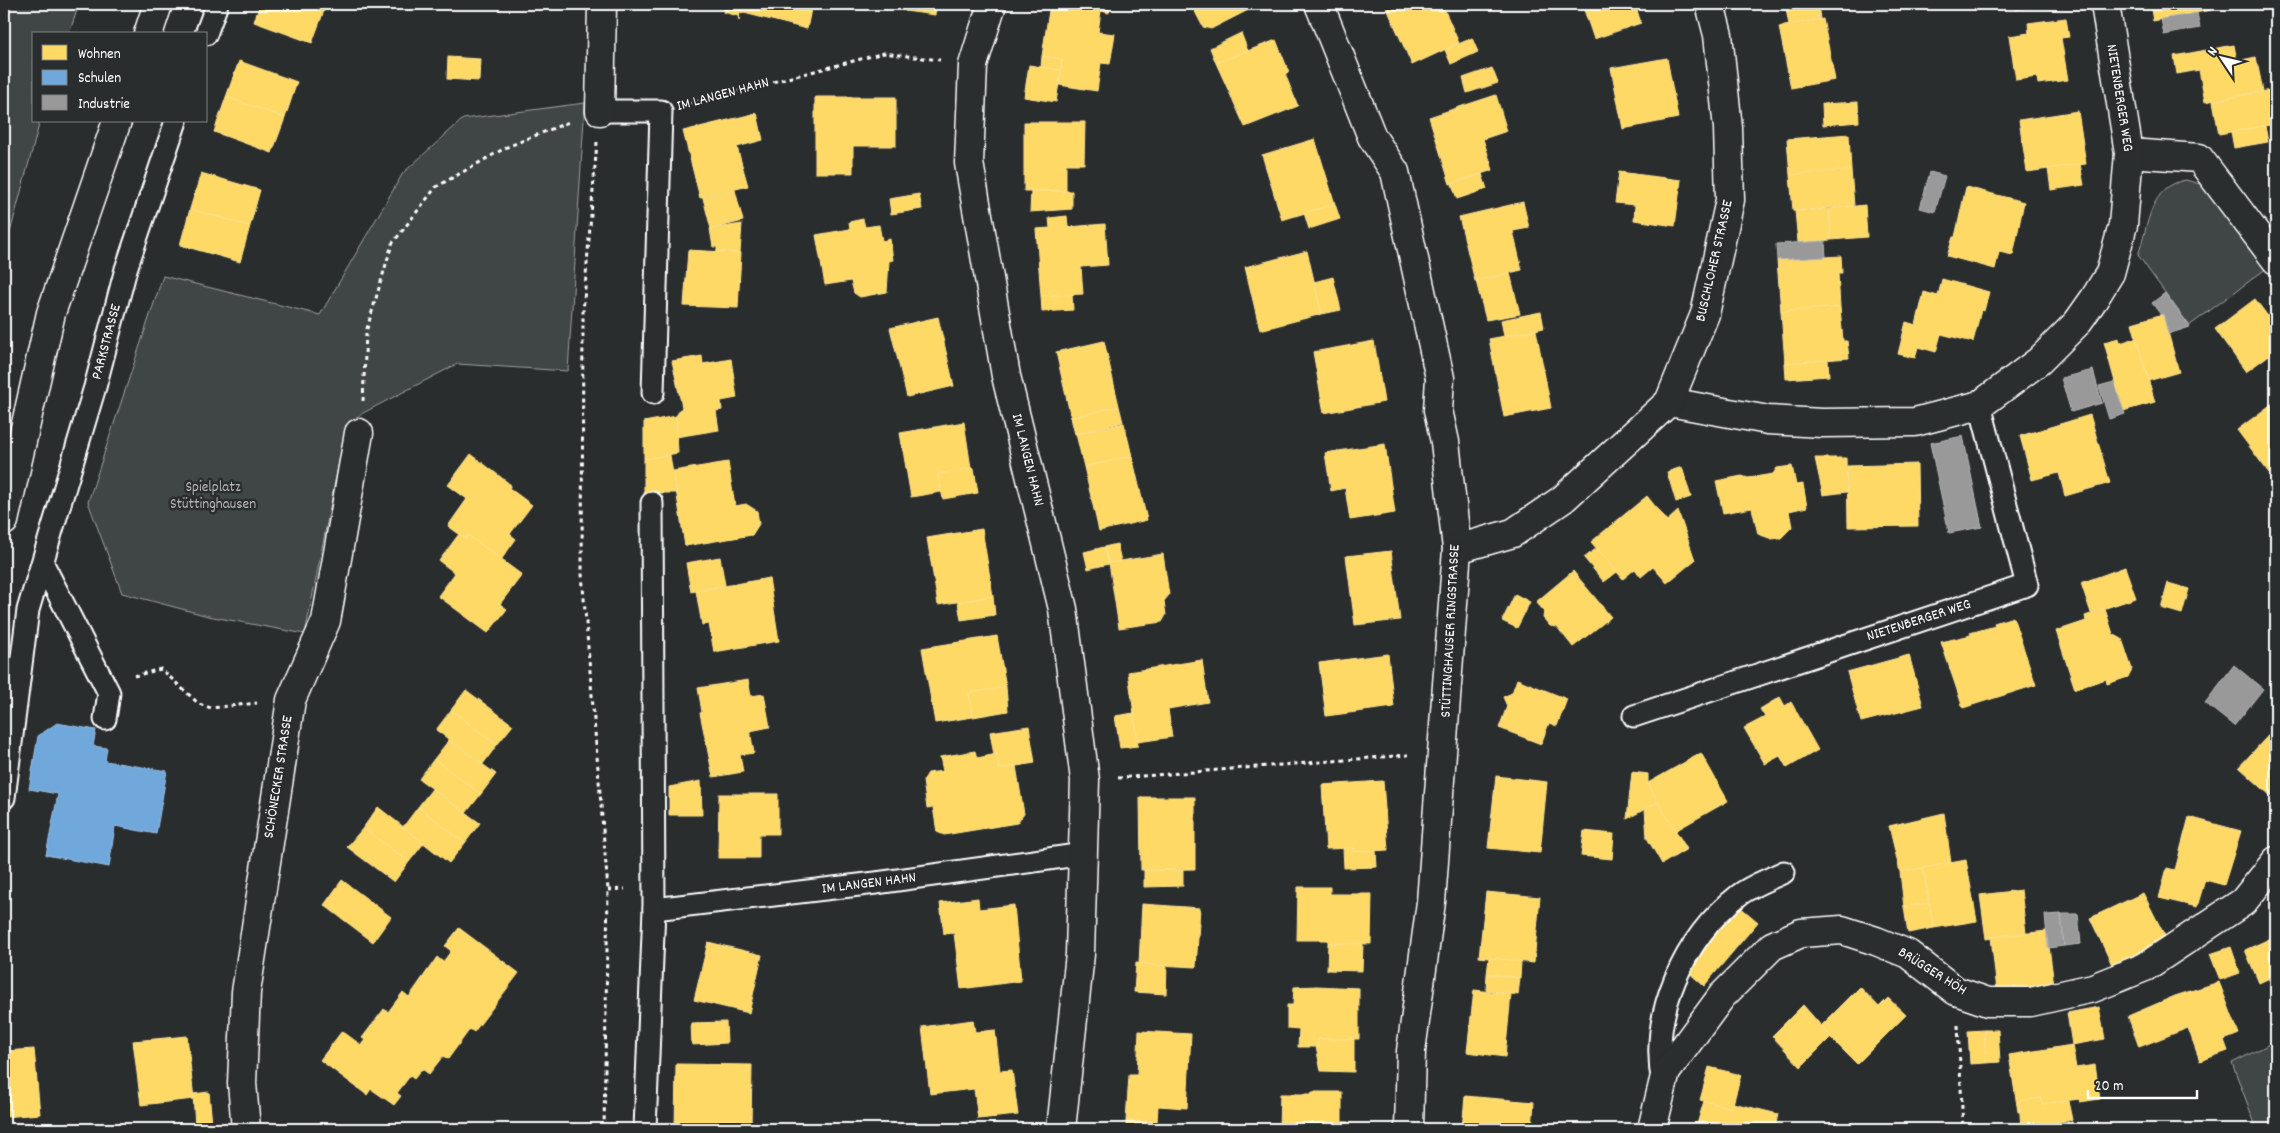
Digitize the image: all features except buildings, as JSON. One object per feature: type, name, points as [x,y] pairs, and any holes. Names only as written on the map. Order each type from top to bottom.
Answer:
[{"type":"street","points":[[149,32],[158,4]]},
{"type":"street","points":[[600,111],[602,4]]},
{"type":"street","name":"IM LANGEN HAHN","points":[[992,4],[973,65],[969,163],[1006,376],[1063,609],[1086,780],[1080,954],[1061,1129]]},
{"type":"street","name":"STÜTTINGHAUSER RINGSTRASSE","points":[[1319,4],[1372,137],[1395,172],[1440,378],[1438,410],[1444,442],[1457,549],[1444,752],[1431,902],[1412,1051],[1408,1129]]},
{"type":"street","name":"BUSCHLOHER STRASSE","points":[[1457,549],[1513,533],[1563,499],[1669,402],[1705,314],[1730,200],[1728,128],[1719,44],[1710,4]]},
{"type":"street","name":"NIETENBERGER WEG","points":[[1669,402],[1768,420],[1822,423],[1915,422],[1980,405],[2039,361],[2077,323],[2094,299],[2110,272],[2123,225],[2129,153],[2104,4]]},
{"type":"street","points":[[4,521],[51,314],[117,122]]},
{"type":"street","points":[[2129,153],[2199,158],[2276,260]]},
{"type":"street","name":"SCHÖNECKER STRASSE","points":[[246,1129],[242,1083],[246,992],[291,700],[326,621],[359,433]]},
{"type":"street","name":"BRÜGGER HÖH","points":[[1652,1129],[1666,1072],[1722,996],[1772,946],[1801,933],[1842,930],[1876,940],[1908,954],[1956,990],[1988,1002],[2031,1002],[2102,984],[2145,967],[2243,902],[2276,861]]},
{"type":"lane","points":[[207,32],[217,4]]},
{"type":"lane","points":[[600,111],[661,111]]},
{"type":"lane","name":"IM LANGEN HAHN","points":[[654,393],[661,111]]},
{"type":"lane","name":"PARKSTRASSE","points":[[4,798],[28,610],[35,582],[43,564],[95,387],[126,269],[176,122]]},
{"type":"lane","name":"NIETENBERGER WEG","points":[[1634,716],[2027,585],[1980,405]]},
{"type":"lane","points":[[646,1129],[654,909],[652,503]]},
{"type":"lane","points":[[43,564],[109,693],[105,720]]},
{"type":"lane","name":"IM LANGEN HAHN","points":[[654,909],[876,883],[1084,854]]},
{"type":"lane","points":[[1663,1084],[1658,1061],[1663,1027],[1678,970],[1705,927],[1733,900],[1740,894],[1784,872]]},
{"type":"path","name":"IM LANGEN HAHN","points":[[661,111],[884,53],[973,65]]},
{"type":"path","points":[[359,433],[363,413],[366,332],[392,244],[436,187],[514,144],[600,111],[583,312],[582,574],[608,890],[604,1129]]},
{"type":"path","points":[[108,695],[118,694],[135,675],[161,669],[199,704],[211,708],[291,700]]},
{"type":"path","points":[[1086,780],[1444,752]]},
{"type":"path","points":[[1956,990],[1963,1129]]},
{"type":"green space","points":[[4,4],[79,4],[70,32],[32,32],[32,122],[40,122],[4,255]]},
{"type":"green space","name":"Spielplatz Stüttinghausen","points":[[585,103],[568,371],[457,364],[363,413],[346,426],[305,634],[208,616],[122,593],[88,502],[163,276],[320,315],[403,173],[463,119]]},
{"type":"green space","points":[[2186,180],[2203,185],[2267,268],[2189,326],[2138,255],[2152,208],[2157,198],[2164,190]]},
{"type":"green space","points":[[2276,1041],[2276,1129],[2257,1129],[2232,1063]]}]
